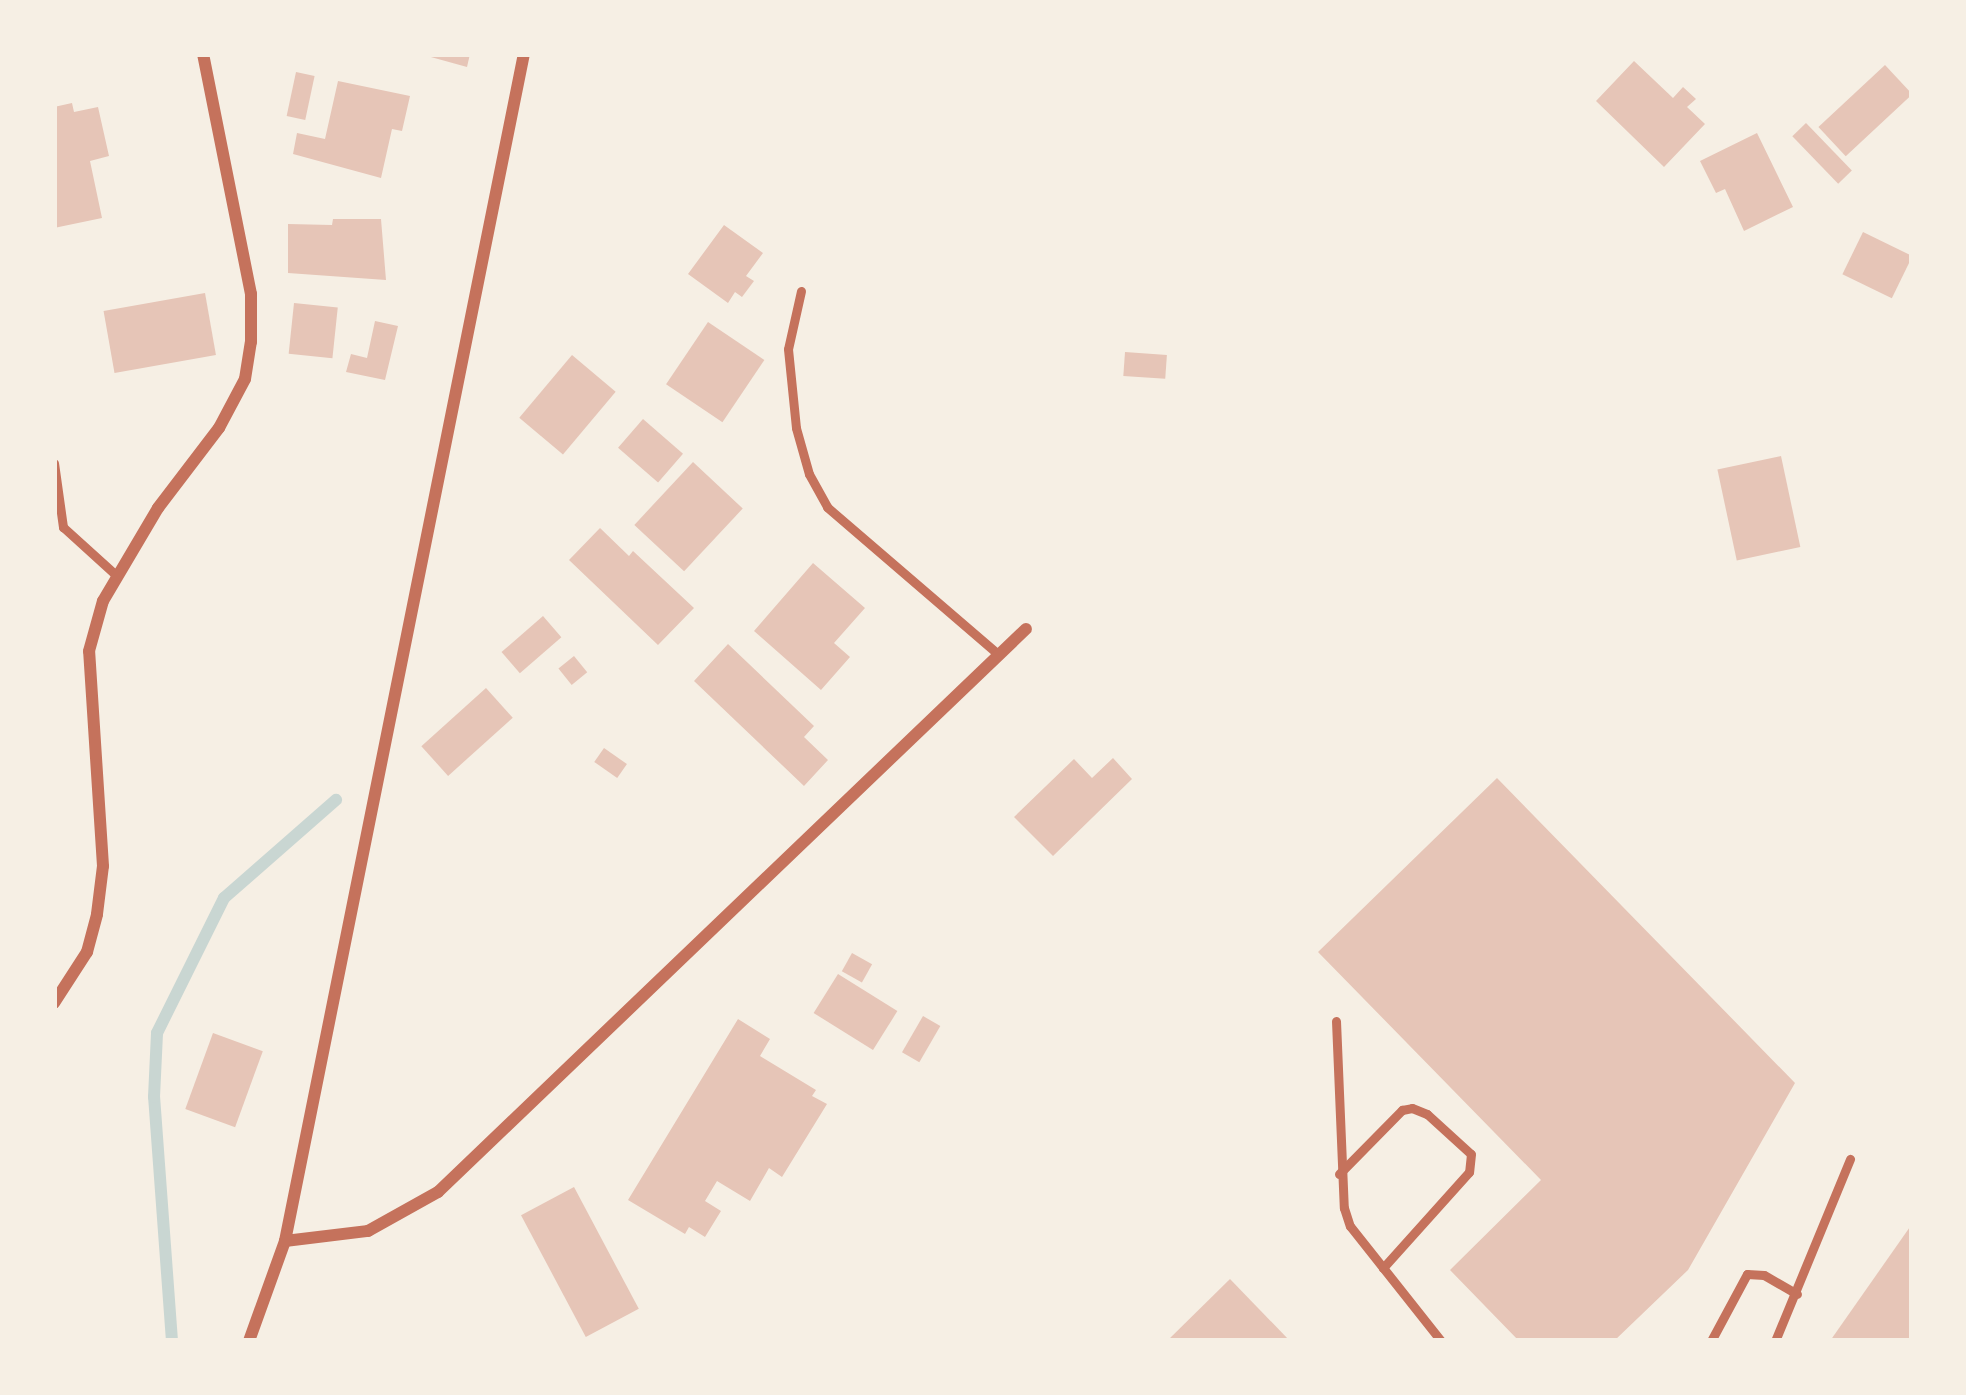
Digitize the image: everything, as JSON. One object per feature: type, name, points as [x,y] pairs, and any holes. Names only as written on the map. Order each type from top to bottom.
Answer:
[{"type":"street","points":[[54,1003],[87,952],[103,866],[89,651],[116,575],[219,428],[245,379],[251,295],[202,54]]},
{"type":"street","points":[[249,1341],[285,1241],[524,54]]},
{"type":"street","points":[[285,1241],[368,1231],[438,1192],[1026,629]]},
{"type":"lane","points":[[801,291],[788,349],[796,428],[809,474],[827,507],[999,655]]},
{"type":"lane","points":[[54,463],[63,527],[116,575]]},
{"type":"lane","points":[[1336,1021],[1340,1174],[1350,1226],[1441,1341]]},
{"type":"lane","points":[[1340,1174],[1402,1110],[1412,1108],[1426,1114],[1471,1154],[1469,1172],[1383,1268]]},
{"type":"lane","points":[[1775,1341],[1850,1159]]},
{"type":"lane","points":[[1711,1341],[1747,1274],[1764,1275],[1797,1294]]},
{"type":"building","points":[[420,54],[470,54],[467,67]]},
{"type":"building","points":[[1634,61],[1673,98],[1683,87],[1696,99],[1687,107],[1705,124],[1664,167],[1596,101]]},
{"type":"building","points":[[1885,65],[1912,95],[1846,156],[1818,127]]},
{"type":"building","points":[[296,72],[315,76],[305,120],[287,116]]},
{"type":"building","points":[[338,81],[410,96],[402,131],[392,129],[381,178],[293,154],[297,133],[325,139]]},
{"type":"building","points":[[72,103],[74,112],[98,107],[109,156],[90,161],[102,218],[54,228],[54,107]]},
{"type":"building","points":[[1806,123],[1852,170],[1838,184],[1792,136]]},
{"type":"building","points":[[1757,133],[1793,207],[1744,231],[1725,189],[1716,193],[1700,161]]},
{"type":"building","points":[[333,219],[381,219],[386,280],[288,273],[288,224],[332,225]]},
{"type":"building","points":[[724,225],[763,253],[746,276],[754,281],[742,297],[735,292],[728,303],[688,274]]},
{"type":"building","points":[[1863,232],[1912,256],[1892,298],[1842,274]]},
{"type":"building","points":[[205,293],[216,355],[115,373],[104,311]]},
{"type":"building","points":[[294,303],[338,308],[332,358],[289,354]]},
{"type":"building","points":[[375,321],[398,326],[385,380],[346,372],[351,354],[367,358]]},
{"type":"building","points":[[708,322],[764,360],[722,422],[666,384]]},
{"type":"building","points":[[1125,352],[1167,355],[1165,379],[1123,376]]},
{"type":"building","points":[[572,355],[616,392],[563,454],[519,418]]},
{"type":"building","points":[[643,419],[683,454],[658,482],[618,448]]},
{"type":"building","points":[[1781,456],[1800,547],[1737,560],[1717,470]]},
{"type":"building","points":[[693,462],[743,508],[684,571],[634,525]]},
{"type":"building","points":[[600,528],[629,556],[633,551],[694,608],[658,645],[569,560]]},
{"type":"building","points":[[813,563],[865,608],[834,643],[850,657],[821,690],[754,631]]},
{"type":"building","points":[[543,616],[561,637],[520,673],[501,652]]},
{"type":"building","points":[[728,644],[814,726],[804,737],[828,760],[804,786],[694,681]]},
{"type":"building","points":[[574,656],[587,672],[572,685],[558,669]]},
{"type":"building","points":[[486,688],[513,718],[448,776],[421,746]]},
{"type":"building","points":[[604,748],[627,764],[617,778],[594,762]]},
{"type":"building","points":[[1113,758],[1132,779],[1053,856],[1014,817],[1074,759],[1092,778]]},
{"type":"building","points":[[1497,778],[1795,1083],[1688,1270],[1614,1341],[1519,1341],[1450,1270],[1541,1180],[1318,952]]},
{"type":"building","points":[[852,953],[872,964],[862,983],[842,971]]},
{"type":"building","points":[[838,974],[897,1011],[873,1050],[814,1013]]},
{"type":"building","points":[[923,1016],[940,1026],[919,1062],[902,1052]]},
{"type":"building","points":[[738,1019],[770,1039],[760,1056],[816,1090],[812,1096],[827,1104],[782,1177],[769,1168],[750,1201],[717,1181],[705,1201],[721,1211],[705,1237],[689,1227],[685,1234],[628,1200]]},
{"type":"building","points":[[213,1033],[263,1051],[235,1127],[185,1109]]},
{"type":"building","points":[[574,1187],[639,1309],[586,1337],[521,1215]]},
{"type":"building","points":[[1912,1224],[1912,1341],[1830,1341]]},
{"type":"building","points":[[1230,1279],[1290,1341],[1167,1341]]},
{"type":"waterway","points":[[172,1341],[154,1097],[157,1033],[224,898],[336,800]]}]
